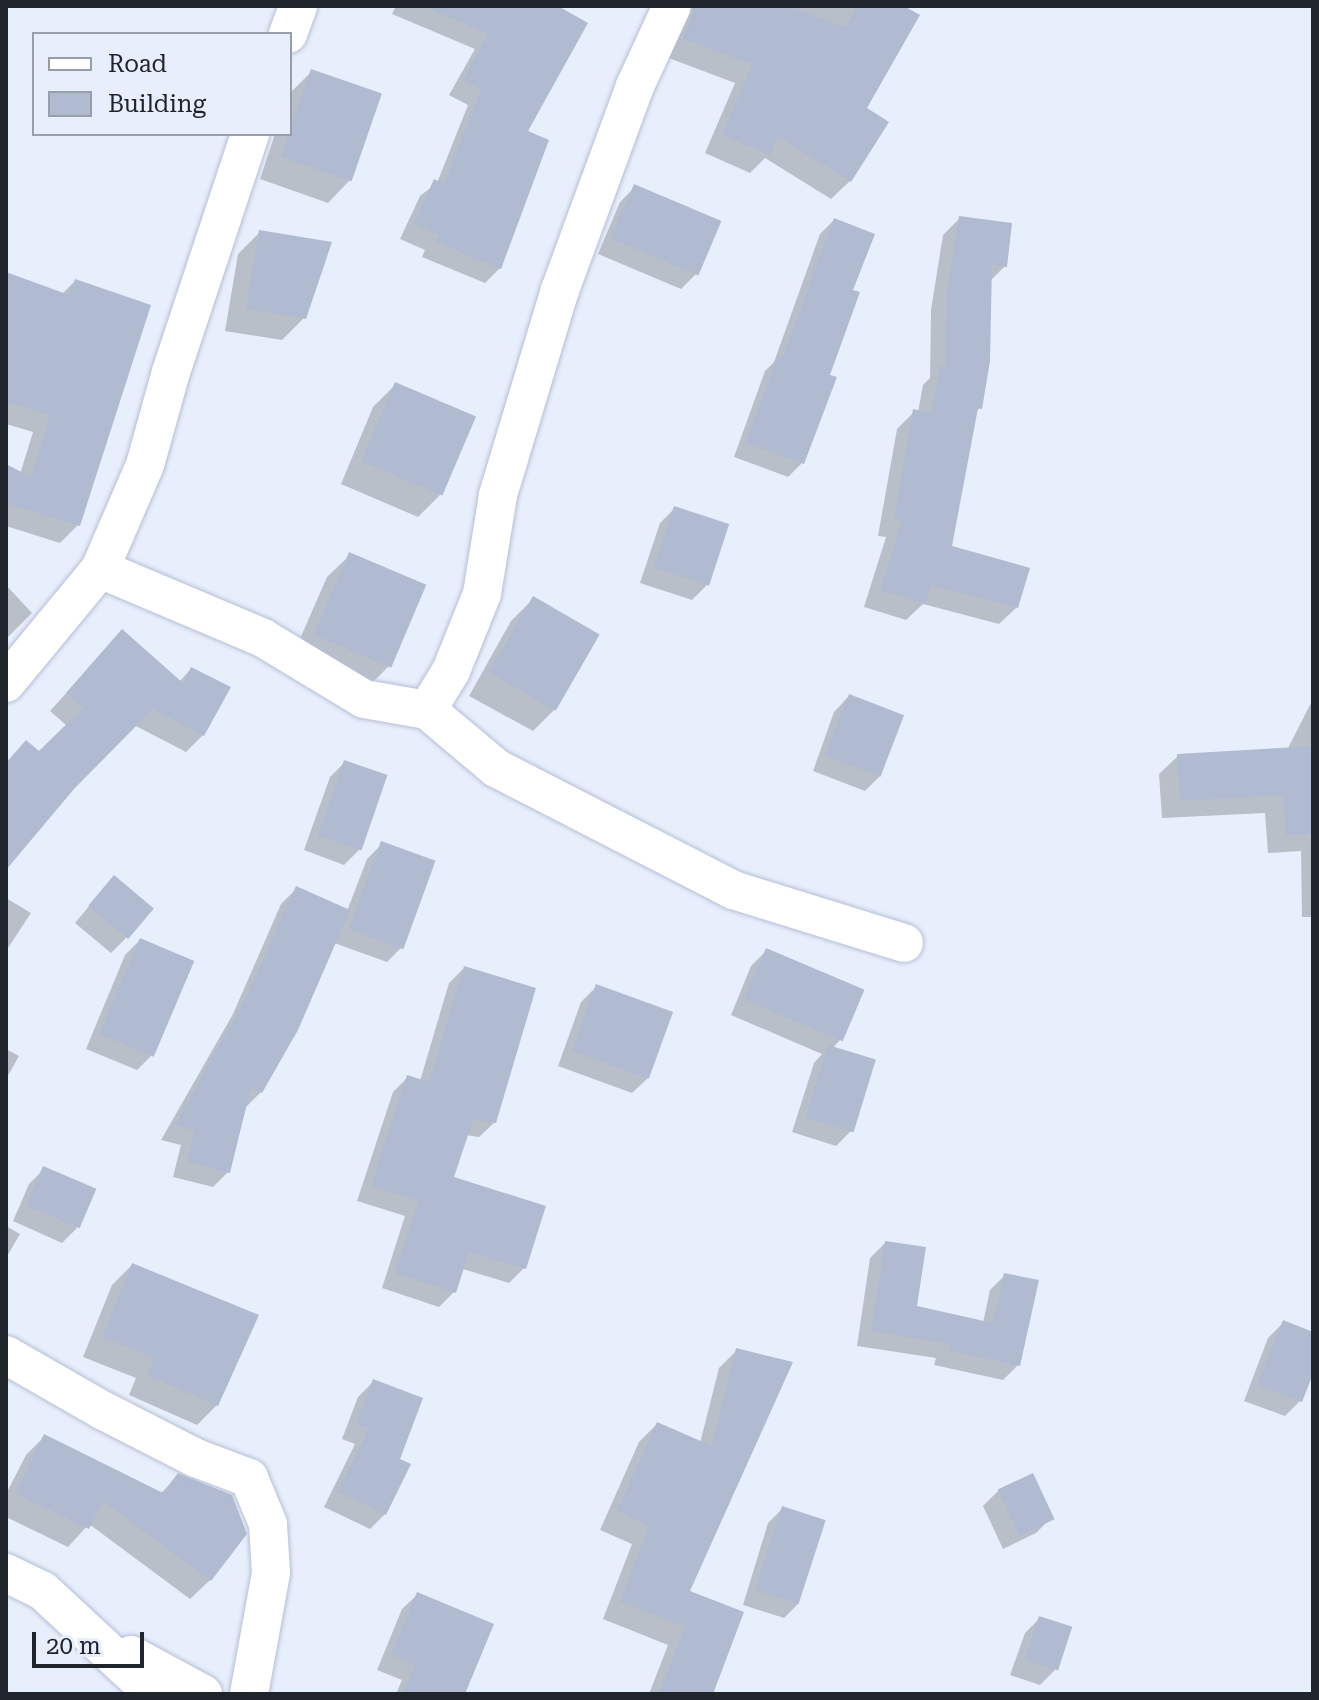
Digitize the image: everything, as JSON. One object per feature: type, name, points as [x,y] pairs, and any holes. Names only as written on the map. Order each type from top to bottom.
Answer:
[{"type":"street","points":[[289,32],[298,6]]},
{"type":"street","points":[[427,710],[451,671],[482,594],[488,541],[498,495],[529,388],[593,194],[635,86],[672,6]]},
{"type":"street","points":[[6,683],[100,569],[145,465],[171,372],[249,136]]},
{"type":"street","points":[[100,569],[263,638],[364,699],[427,710],[496,768],[733,890],[904,943]]},
{"type":"street","points":[[6,1355],[102,1410],[196,1458],[249,1478],[268,1524],[271,1573],[249,1694]]},
{"type":"street","points":[[6,1573],[43,1591],[154,1694]]},
{"type":"street","points":[[87,1631],[203,1694]]},
{"type":"building","points":[[423,6],[558,6],[588,23],[528,131],[549,140],[501,269],[436,242],[439,235],[414,224],[434,179],[444,184],[481,90],[463,80],[488,34]]},
{"type":"building","points":[[695,6],[787,6],[845,27],[857,6],[904,6],[920,15],[867,108],[889,122],[851,182],[778,136],[770,155],[722,135],[752,64],[683,39]]},
{"type":"building","points":[[311,69],[382,93],[352,181],[281,157],[288,136],[292,136],[292,124]]},
{"type":"building","points":[[634,184],[721,221],[698,275],[611,238]]},
{"type":"building","points":[[959,216],[1012,223],[1007,267],[992,265],[990,361],[952,546],[1030,568],[1018,608],[931,585],[925,604],[880,590],[902,521],[894,519],[913,409],[931,413],[940,366],[946,367],[947,292]]},
{"type":"building","points":[[834,218],[875,234],[853,290],[860,292],[830,375],[837,377],[804,464],[746,443],[778,355],[783,357]]},
{"type":"building","points":[[259,230],[332,242],[306,319],[246,309]]},
{"type":"building","points":[[6,272],[69,295],[75,279],[151,305],[80,526],[6,503],[6,464],[31,477],[50,415],[6,402]]},
{"type":"building","points":[[395,382],[476,416],[442,496],[361,461]]},
{"type":"building","points":[[674,506],[729,524],[709,586],[654,568]]},
{"type":"building","points":[[349,552],[426,585],[391,668],[314,635]]},
{"type":"building","points":[[533,596],[600,634],[556,711],[489,672]]},
{"type":"building","points":[[122,629],[183,683],[191,667],[231,687],[204,736],[153,709],[74,789],[6,870],[6,763],[26,740],[39,751],[83,708],[66,693]]},
{"type":"building","points":[[849,694],[904,715],[880,777],[825,756]]},
{"type":"building","points":[[1313,746],[1313,834],[1286,835],[1283,795],[1180,801],[1177,754]]},
{"type":"building","points":[[344,760],[387,775],[361,851],[318,836]]},
{"type":"building","points":[[381,841],[436,861],[403,949],[349,929]]},
{"type":"building","points":[[114,875],[154,908],[128,939],[88,906]]},
{"type":"building","points":[[296,886],[350,910],[298,1030],[262,1093],[251,1087],[230,1173],[187,1162],[195,1131],[175,1125],[247,996]]},
{"type":"building","points":[[140,938],[194,961],[154,1057],[99,1034]]},
{"type":"building","points":[[766,948],[864,990],[843,1041],[744,1000]]},
{"type":"building","points":[[464,966],[536,988],[496,1123],[473,1120],[454,1177],[546,1206],[526,1269],[469,1252],[456,1293],[395,1273],[419,1201],[371,1186],[407,1075],[429,1082]]},
{"type":"building","points":[[596,984],[673,1012],[649,1079],[572,1051]]},
{"type":"building","points":[[828,1045],[876,1060],[854,1132],[806,1118]]},
{"type":"building","points":[[43,1166],[96,1189],[80,1228],[26,1206]]},
{"type":"building","points":[[885,1241],[926,1247],[917,1306],[993,1323],[1004,1273],[1039,1280],[1020,1366],[948,1350],[950,1344],[871,1331]]},
{"type":"building","points":[[132,1263],[259,1315],[218,1406],[147,1375],[155,1358],[102,1337]]},
{"type":"building","points":[[1283,1320],[1313,1332],[1313,1374],[1302,1402],[1257,1385]]},
{"type":"building","points":[[736,1348],[793,1362],[690,1591],[744,1612],[713,1694],[659,1694],[685,1627],[620,1601],[649,1526],[617,1511],[657,1422],[712,1446]]},
{"type":"building","points":[[373,1379],[423,1398],[400,1459],[411,1464],[386,1515],[338,1492],[369,1428],[356,1424]]},
{"type":"building","points":[[44,1434],[163,1493],[178,1473],[232,1495],[247,1534],[211,1581],[103,1501],[89,1529],[15,1493]]},
{"type":"building","points":[[1033,1473],[1055,1519],[1019,1536],[998,1489]]},
{"type":"building","points":[[782,1506],[826,1520],[799,1604],[755,1590]]},
{"type":"building","points":[[417,1592],[494,1624],[465,1694],[403,1694],[415,1665],[391,1655]]},
{"type":"building","points":[[1039,1616],[1072,1627],[1058,1671],[1025,1660]]}]
